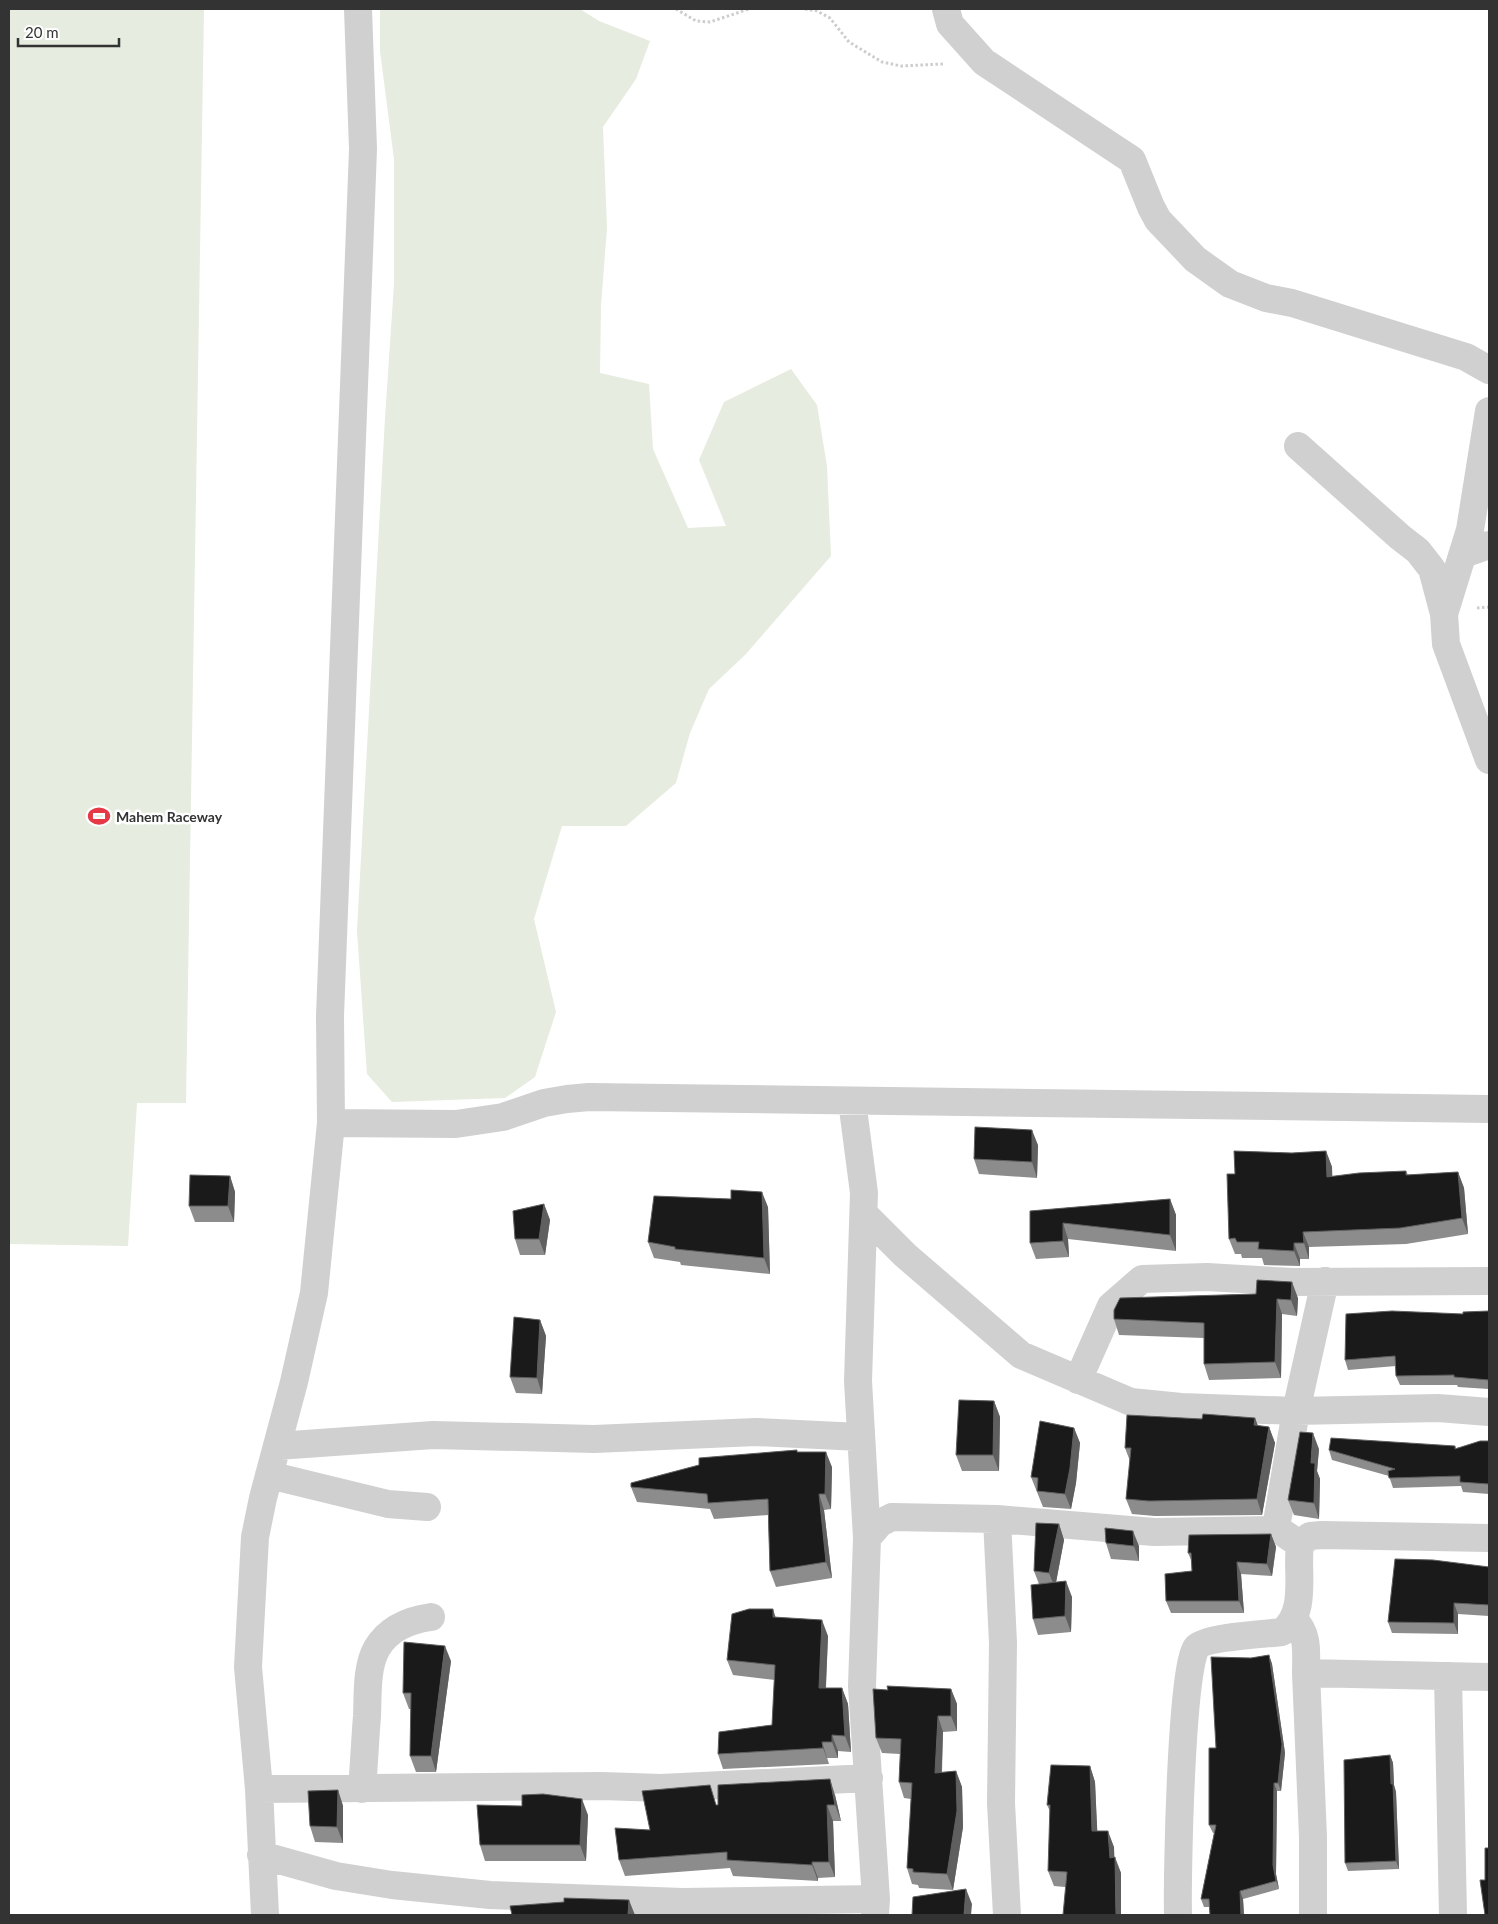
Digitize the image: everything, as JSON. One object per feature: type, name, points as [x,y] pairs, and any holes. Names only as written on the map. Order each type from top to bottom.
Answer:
[{"type":"street","points":[[265,1915],[259,1789],[248,1667],[256,1537],[269,1475],[314,1293],[331,1123],[330,1016],[363,149],[358,9]]},
{"type":"street","points":[[946,9],[950,24],[984,62],[1132,160],[1151,208],[1158,220],[1195,258],[1230,284],[1266,298],[1292,303],[1466,356],[1489,370]]},
{"type":"street","points":[[1444,614],[1477,546],[1470,530],[1489,411]]},
{"type":"street","points":[[1298,446],[1418,551],[1432,569],[1444,614],[1446,644],[1489,760]]},
{"type":"street","points":[[331,1123],[456,1124],[503,1116],[544,1103],[589,1097],[1489,1109]]},
{"type":"street","points":[[261,1855],[346,1877],[392,1885],[490,1896],[876,1907],[862,1686],[867,1538],[858,1381],[864,1193],[852,1101]]},
{"type":"street","points":[[864,1214],[905,1255],[1021,1355],[1131,1402],[1181,1407],[1296,1411],[1438,1408],[1489,1412]]},
{"type":"street","points":[[1078,1380],[1111,1306],[1142,1279],[1206,1277],[1293,1282],[1489,1281]]},
{"type":"street","points":[[1178,1915],[1186,1694],[1193,1652],[1198,1645],[1214,1640],[1282,1632],[1290,1626],[1298,1609],[1289,1537],[1276,1528],[1296,1411],[1325,1282]]},
{"type":"street","points":[[277,1446],[433,1435],[594,1438],[756,1432],[860,1436]]},
{"type":"street","points":[[269,1475],[388,1504],[427,1507]]},
{"type":"street","points":[[867,1538],[880,1523],[892,1517],[997,1519],[1154,1532],[1289,1537],[1322,1534],[1489,1538]]},
{"type":"street","points":[[997,1519],[1003,1643],[1001,1803],[1008,1915]]},
{"type":"street","points":[[362,1789],[368,1684],[371,1664],[376,1649],[389,1633],[402,1625],[418,1619],[431,1617]]},
{"type":"street","points":[[1294,1620],[1300,1626],[1307,1648],[1306,1673],[1313,1836],[1313,1915]]},
{"type":"street","points":[[1306,1673],[1489,1677]]},
{"type":"street","points":[[1448,1676],[1453,1915]]},
{"type":"street","points":[[259,1789],[602,1786],[661,1788],[869,1778]]},
{"type":"path","points":[[676,9],[696,21],[710,22],[749,9]]},
{"type":"path","points":[[805,9],[817,11],[830,18],[849,42],[882,62],[901,66],[984,62]]},
{"type":"shaded area","name":"Mahem Raceway","points":[[9,9],[204,9],[186,1103],[137,1103],[128,1246],[9,1244]]},
{"type":"shaded area","points":[[380,9],[580,9],[599,21],[650,41],[636,79],[603,127],[607,228],[601,306],[600,373],[649,384],[653,449],[688,528],[726,526],[699,460],[724,402],[791,369],[817,405],[827,466],[831,556],[745,655],[709,689],[690,733],[676,783],[626,826],[562,826],[534,919],[556,1012],[535,1077],[505,1098],[392,1102],[367,1074],[357,931],[394,284],[394,159],[380,51]]},
{"type":"building","points":[[975,1127],[1032,1130],[1032,1162],[974,1159]]},
{"type":"building","points":[[1234,1151],[1292,1153],[1326,1151],[1327,1177],[1359,1173],[1406,1171],[1406,1175],[1458,1172],[1462,1218],[1400,1228],[1303,1232],[1304,1243],[1294,1243],[1294,1251],[1258,1249],[1259,1242],[1237,1242],[1235,1238],[1229,1239],[1227,1174],[1235,1174]]},
{"type":"building","points":[[190,1175],[230,1176],[228,1206],[189,1206]]},
{"type":"building","points":[[731,1190],[762,1192],[764,1258],[675,1249],[675,1247],[648,1242],[654,1196],[731,1199]]},
{"type":"building","points":[[1170,1199],[1170,1235],[1063,1223],[1063,1241],[1030,1243],[1030,1211]]},
{"type":"building","points":[[544,1204],[539,1239],[515,1239],[513,1211]]},
{"type":"building","points":[[1257,1280],[1292,1282],[1291,1300],[1277,1299],[1275,1362],[1204,1364],[1204,1323],[1114,1319],[1114,1310],[1120,1298],[1256,1294]]},
{"type":"building","points":[[1392,1311],[1463,1314],[1463,1312],[1489,1311],[1489,1380],[1454,1377],[1454,1375],[1396,1376],[1395,1356],[1345,1360],[1346,1314]]},
{"type":"building","points":[[514,1317],[540,1320],[537,1378],[510,1377]]},
{"type":"building","points":[[959,1400],[994,1401],[993,1455],[956,1455]]},
{"type":"building","points":[[1203,1414],[1255,1418],[1254,1425],[1269,1427],[1257,1499],[1149,1501],[1126,1499],[1131,1448],[1125,1448],[1127,1415],[1202,1419]]},
{"type":"building","points":[[1040,1421],[1074,1428],[1065,1494],[1037,1491],[1038,1478],[1031,1477]]},
{"type":"building","points":[[1300,1432],[1313,1433],[1311,1463],[1315,1463],[1314,1503],[1288,1500]]},
{"type":"building","points":[[1331,1438],[1455,1446],[1455,1449],[1480,1441],[1489,1441],[1489,1484],[1460,1482],[1460,1476],[1389,1478],[1388,1471],[1395,1469],[1329,1450]]},
{"type":"building","points":[[797,1450],[797,1452],[826,1452],[825,1494],[819,1494],[826,1562],[770,1571],[768,1499],[708,1503],[707,1494],[631,1487],[631,1483],[699,1465],[699,1458]]},
{"type":"building","points":[[1036,1523],[1059,1524],[1049,1573],[1034,1571]]},
{"type":"building","points":[[1105,1528],[1133,1531],[1134,1546],[1106,1543]]},
{"type":"building","points":[[1271,1534],[1267,1564],[1237,1562],[1239,1601],[1166,1601],[1165,1574],[1192,1571],[1191,1553],[1188,1553],[1189,1535]]},
{"type":"building","points":[[1395,1559],[1433,1560],[1489,1567],[1489,1605],[1454,1603],[1454,1623],[1388,1622]]},
{"type":"building","points":[[1066,1581],[1065,1616],[1033,1619],[1031,1585]]},
{"type":"building","points":[[749,1609],[773,1609],[773,1617],[822,1620],[819,1688],[842,1688],[845,1736],[832,1735],[832,1742],[822,1742],[823,1748],[718,1754],[719,1732],[772,1725],[775,1665],[727,1660],[732,1614]]},
{"type":"building","points":[[404,1642],[445,1646],[431,1756],[410,1756],[411,1693],[403,1693]]},
{"type":"building","points":[[1269,1655],[1282,1744],[1278,1783],[1274,1783],[1273,1865],[1276,1881],[1240,1891],[1241,1915],[1210,1915],[1209,1899],[1201,1899],[1216,1825],[1209,1825],[1209,1748],[1216,1748],[1211,1657],[1251,1658]]},
{"type":"building","points":[[887,1686],[951,1689],[951,1716],[938,1716],[935,1773],[956,1771],[957,1811],[947,1874],[913,1872],[913,1869],[907,1868],[912,1783],[899,1782],[901,1739],[876,1738],[873,1689],[888,1690]]},
{"type":"building","points":[[1390,1755],[1396,1861],[1345,1863],[1344,1760]]},
{"type":"building","points":[[1051,1765],[1090,1766],[1092,1831],[1108,1831],[1110,1858],[1115,1857],[1116,1915],[1063,1915],[1067,1872],[1048,1871],[1050,1805],[1047,1805]]},
{"type":"building","points":[[830,1779],[835,1805],[827,1805],[829,1862],[812,1862],[812,1865],[727,1860],[727,1852],[619,1860],[615,1828],[650,1830],[642,1791],[710,1785],[716,1805],[718,1805],[718,1785]]},
{"type":"building","points":[[338,1790],[337,1827],[310,1826],[308,1791]]},
{"type":"building","points":[[543,1794],[582,1799],[580,1845],[480,1845],[477,1805],[522,1806],[522,1795]]},
{"type":"building","points":[[1485,1848],[1489,1848],[1489,1915],[1485,1915],[1480,1880],[1485,1880]]},
{"type":"building","points":[[966,1889],[964,1915],[912,1915],[913,1897]]},
{"type":"building","points":[[564,1898],[629,1900],[628,1915],[512,1915],[510,1906],[564,1902]]},
{"type":"place","name":"Mahem Raceway","points":[[99,816]]}]
